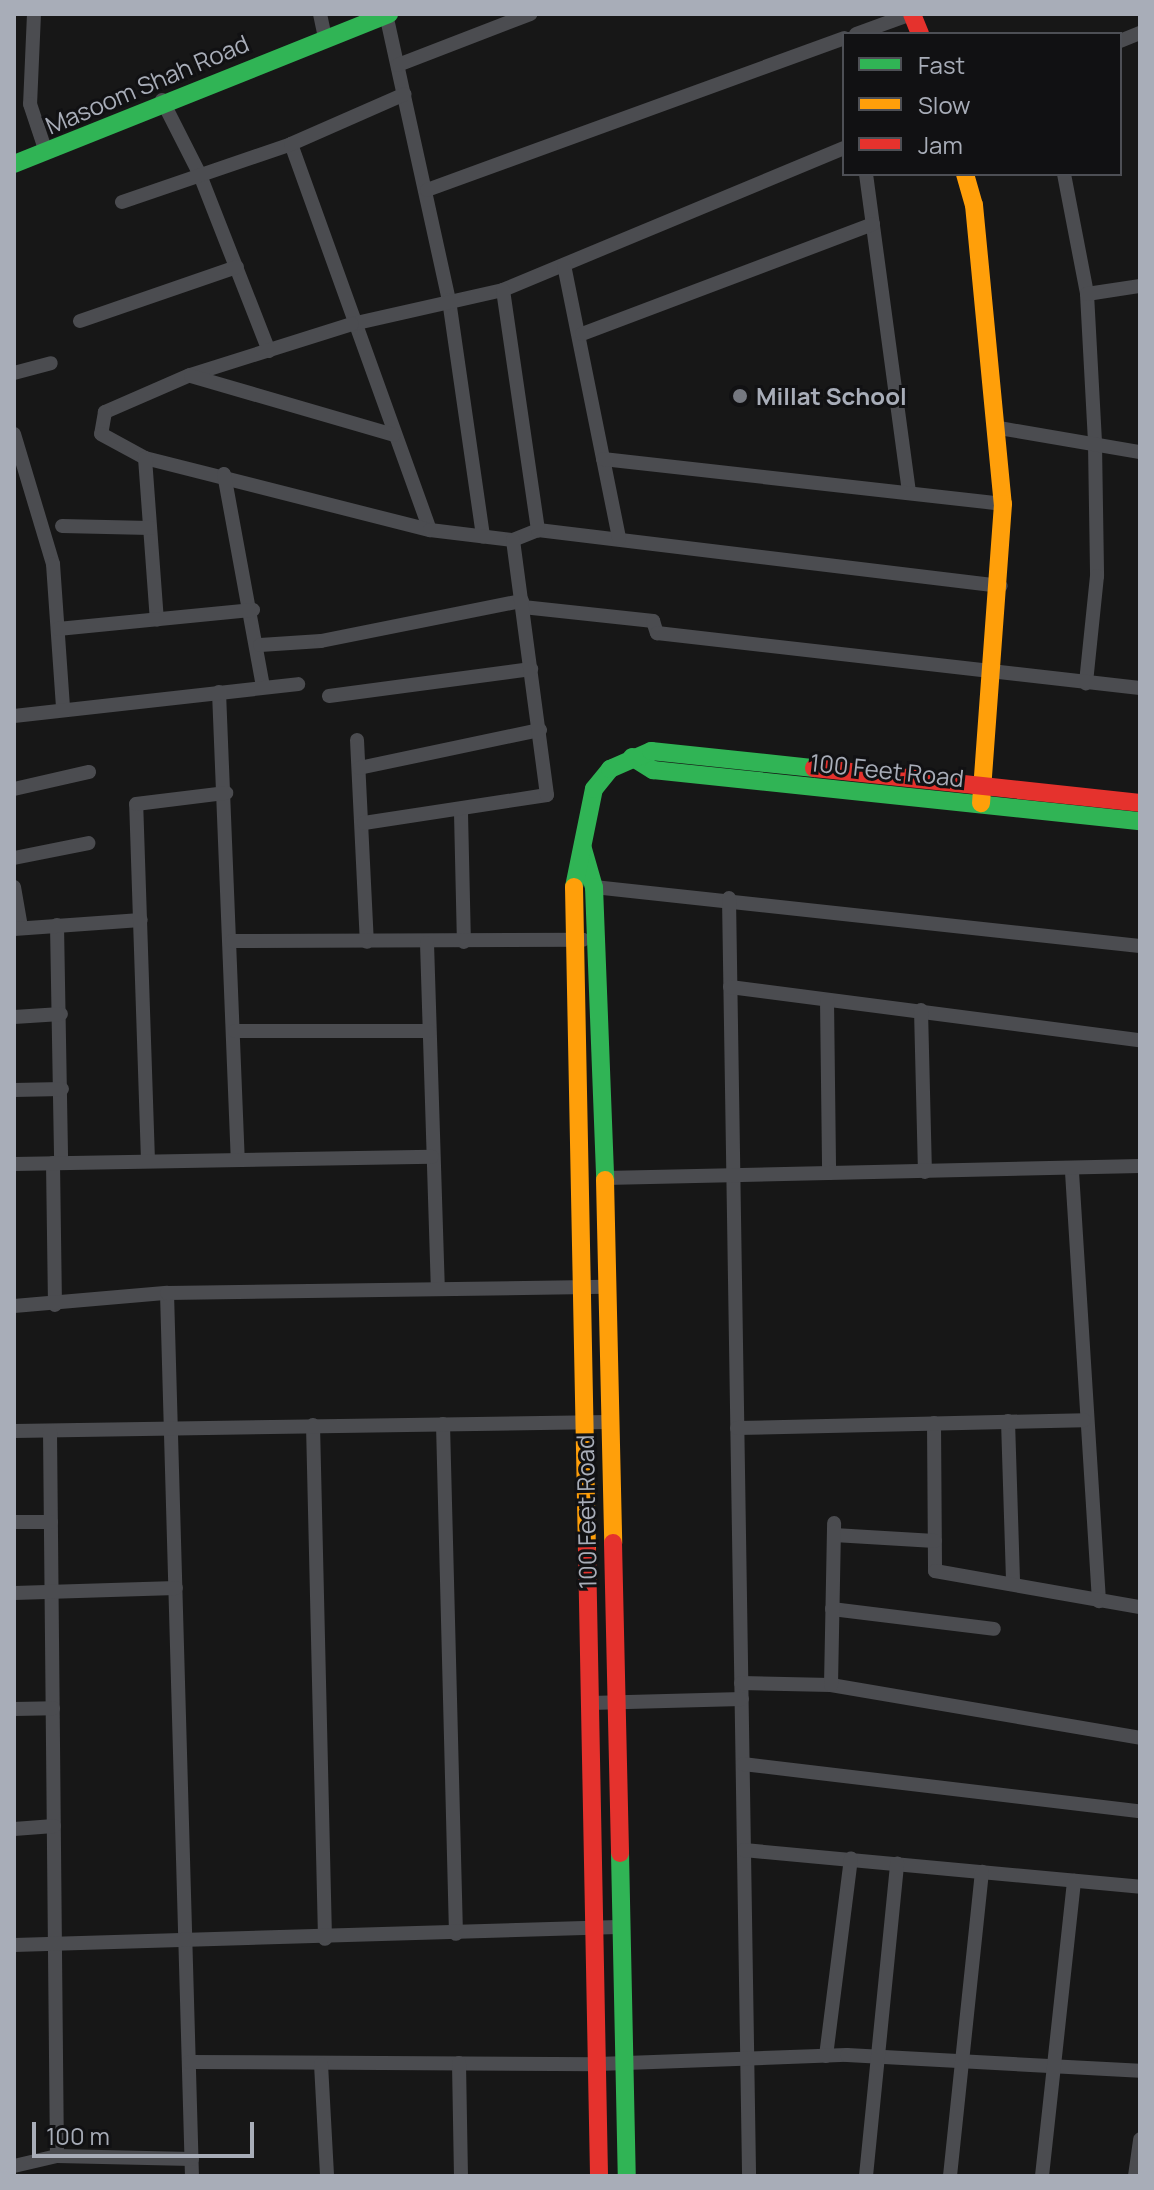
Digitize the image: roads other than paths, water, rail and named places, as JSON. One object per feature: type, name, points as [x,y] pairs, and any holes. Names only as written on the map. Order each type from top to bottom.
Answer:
[{"type":"main road","name":"Masoom Shah Road","points":[[14,164],[162,100],[387,14]]},
{"type":"main road","points":[[965,176],[999,428],[1003,504],[1001,586],[981,803]]},
{"type":"main road","name":"100 Feet Road","points":[[599,2176],[596,1927],[581,1423],[574,884],[594,789],[610,769],[651,751],[1140,803]]},
{"type":"main road","name":"100 Feet Road","points":[[632,757],[653,770],[1140,821]]},
{"type":"main road","name":"100 Feet Road","points":[[583,849],[594,887],[605,1178],[618,1927],[627,2176]]},
{"type":"street","points":[[34,14],[30,104],[46,152]]},
{"type":"street","points":[[320,14],[325,37]]},
{"type":"street","points":[[387,14],[449,300],[483,537]]},
{"type":"street","points":[[398,65],[530,14]]},
{"type":"street","points":[[862,32],[911,14]]},
{"type":"street","points":[[427,190],[842,39]]},
{"type":"street","points":[[122,202],[291,144],[405,94]]},
{"type":"street","points":[[162,100],[200,175],[269,351]]},
{"type":"street","points":[[291,144],[352,324],[430,530]]},
{"type":"street","points":[[842,149],[503,290],[352,324],[190,375],[105,412],[105,441],[145,458],[224,474],[430,530],[513,540],[538,530],[1001,586]]},
{"type":"street","points":[[866,176],[909,491]]},
{"type":"street","points":[[1064,176],[1087,294],[1095,444],[1097,576],[1086,683]]},
{"type":"street","points":[[582,334],[873,224]]},
{"type":"street","points":[[564,265],[582,334],[619,539]]},
{"type":"street","points":[[80,321],[237,267]]},
{"type":"street","points":[[1087,294],[1140,286]]},
{"type":"street","points":[[503,290],[538,530]]},
{"type":"street","points":[[14,373],[51,363]]},
{"type":"street","points":[[190,375],[394,435]]},
{"type":"street","points":[[999,428],[1140,452]]},
{"type":"street","points":[[14,434],[53,564],[63,707]]},
{"type":"street","points":[[145,458],[157,620]]},
{"type":"street","points":[[603,459],[909,491],[1003,504]]},
{"type":"street","points":[[224,474],[260,645],[263,686]]},
{"type":"street","points":[[62,526],[150,528]]},
{"type":"street","points":[[364,823],[461,813],[547,795],[513,540]]},
{"type":"street","points":[[260,645],[321,641],[522,604],[653,621],[657,633],[1140,688]]},
{"type":"street","points":[[58,629],[253,610]]},
{"type":"street","points":[[329,696],[531,669]]},
{"type":"street","points":[[14,716],[63,707],[298,684]]},
{"type":"street","points":[[219,692],[226,793],[238,1158]]},
{"type":"street","points":[[359,768],[540,730]]},
{"type":"street","points":[[357,740],[364,823],[367,942]]},
{"type":"street","points":[[14,789],[89,772]]},
{"type":"street","points":[[148,1161],[136,804],[226,793]]},
{"type":"street","points":[[461,813],[464,942]]},
{"type":"street","points":[[14,858],[89,843]]},
{"type":"street","points":[[14,887],[17,928],[141,920]]},
{"type":"street","points":[[594,887],[729,898],[1140,946]]},
{"type":"street","points":[[729,898],[749,2176]]},
{"type":"street","points":[[55,1305],[57,1163],[62,1089],[57,925]]},
{"type":"street","points":[[232,941],[427,943],[596,940]]},
{"type":"street","points":[[427,943],[438,1286]]},
{"type":"street","points":[[730,987],[1140,1040]]},
{"type":"street","points":[[827,1000],[829,1173]]},
{"type":"street","points":[[921,1010],[925,1172]]},
{"type":"street","points":[[14,1017],[61,1014]]},
{"type":"street","points":[[235,1031],[429,1031]]},
{"type":"street","points":[[14,1090],[62,1089]]},
{"type":"street","points":[[14,1164],[432,1157]]},
{"type":"street","points":[[605,1178],[1072,1172],[1140,1166]]},
{"type":"street","points":[[1072,1172],[1084,1420],[1099,1601]]},
{"type":"street","points":[[14,1306],[55,1305],[167,1293],[438,1286],[606,1287]]},
{"type":"street","points":[[167,1293],[192,2176]]},
{"type":"street","points":[[737,1428],[1084,1420]]},
{"type":"street","points":[[1008,1421],[1013,1584]]},
{"type":"street","points":[[14,1431],[608,1422]]},
{"type":"street","points":[[934,1423],[935,1571],[1140,1607]]},
{"type":"street","points":[[443,1424],[456,1934]]},
{"type":"street","points":[[313,1425],[325,1939]]},
{"type":"street","points":[[50,1431],[57,2156]]},
{"type":"street","points":[[14,1522],[51,1522]]},
{"type":"street","points":[[831,1685],[834,1529],[935,1541]]},
{"type":"street","points":[[14,1593],[176,1588]]},
{"type":"street","points":[[832,1609],[994,1629]]},
{"type":"street","points":[[741,1683],[831,1685],[1140,1738]]},
{"type":"street","points":[[590,1703],[742,1699]]},
{"type":"street","points":[[14,1709],[53,1708]]},
{"type":"street","points":[[743,1764],[1140,1811]]},
{"type":"street","points":[[14,1829],[54,1826]]},
{"type":"street","points":[[744,1850],[1140,1887]]},
{"type":"street","points":[[826,2056],[851,1859]]},
{"type":"street","points":[[866,2176],[897,1864]]},
{"type":"street","points":[[950,2176],[982,1872]]},
{"type":"street","points":[[1042,2176],[1057,2068],[1074,1881]]},
{"type":"street","points":[[14,1945],[183,1937],[325,1939],[618,1927]]},
{"type":"street","points":[[189,2062],[598,2064],[826,2056],[1140,2071]]},
{"type":"street","points":[[459,2063],[461,2176]]},
{"type":"street","points":[[321,2064],[327,2176]]},
{"type":"street","points":[[1135,2176],[1140,2139]]},
{"type":"street","points":[[14,2166],[57,2156],[192,2159]]},
{"type":"place","name":"Millat School","points":[[740,396]]}]
